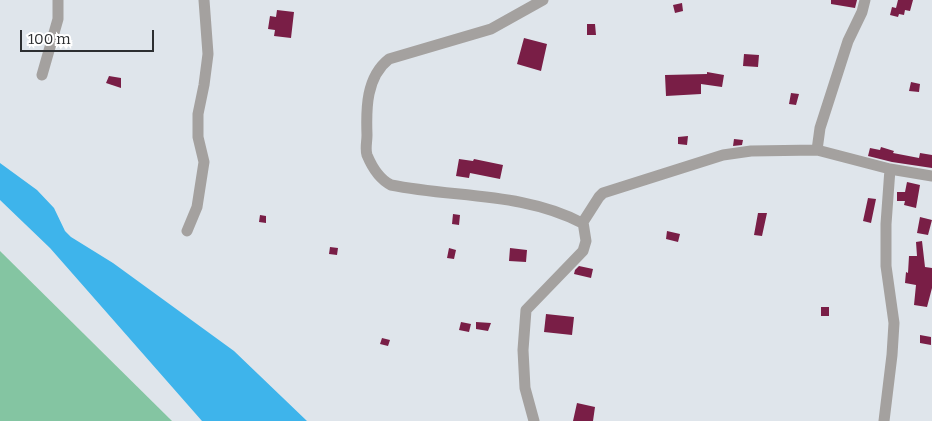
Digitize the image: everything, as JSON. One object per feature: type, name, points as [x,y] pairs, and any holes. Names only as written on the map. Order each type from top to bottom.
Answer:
[{"type":"street","points":[[42,75],[58,19],[58,0]]},
{"type":"street","points":[[187,231],[196,208],[204,162],[198,137],[198,114],[208,54],[204,0]]},
{"type":"street","points":[[543,0],[490,30],[389,59],[381,65],[368,95],[366,153],[379,175],[391,185],[451,194],[506,199],[536,205],[582,223]]},
{"type":"street","points":[[818,150],[820,128],[848,41],[862,12],[865,0]]},
{"type":"street","points":[[534,421],[525,388],[523,350],[526,310],[583,251],[586,241],[582,223],[595,201],[603,194],[682,167],[739,152],[818,150],[890,168],[932,176]]},
{"type":"street","points":[[884,421],[894,323],[886,266],[886,224],[890,168]]},
{"type":"green space","points":[[0,251],[172,421],[0,421]]},
{"type":"water","points":[[0,163],[37,190],[54,208],[65,231],[71,237],[113,263],[234,351],[307,421],[202,421],[50,248],[0,200]]},
{"type":"building","points":[[831,0],[857,0],[855,8],[831,4]]},
{"type":"building","points":[[898,0],[913,0],[910,11],[905,10],[904,15],[899,14],[898,17],[890,15],[892,7],[896,8]]},
{"type":"building","points":[[682,3],[683,11],[675,13],[673,5]]},
{"type":"building","points":[[277,10],[294,12],[291,38],[274,36],[275,30],[268,29],[270,16],[276,17]]},
{"type":"building","points":[[587,24],[595,24],[596,35],[587,35]]},
{"type":"building","points":[[524,38],[547,44],[541,71],[517,64]]},
{"type":"building","points":[[744,54],[759,55],[758,67],[743,66]]},
{"type":"building","points":[[707,72],[724,75],[722,87],[701,84],[701,94],[666,96],[665,75],[707,74]]},
{"type":"building","points":[[109,76],[121,78],[121,88],[106,83]]},
{"type":"building","points":[[911,82],[920,84],[919,92],[909,91]]},
{"type":"building","points":[[791,93],[799,94],[796,105],[789,104]]},
{"type":"building","points":[[688,136],[687,145],[678,144],[678,137]]},
{"type":"building","points":[[734,139],[743,140],[742,145],[733,146]]},
{"type":"building","points":[[881,147],[894,151],[893,153],[919,158],[920,153],[932,155],[932,168],[868,156],[870,148],[880,150]]},
{"type":"building","points":[[459,159],[473,161],[474,159],[503,165],[500,179],[470,173],[469,178],[456,176]]},
{"type":"building","points":[[907,182],[920,185],[916,208],[904,205],[905,201],[897,201],[897,192],[905,192]]},
{"type":"building","points":[[868,198],[876,199],[871,223],[863,221]]},
{"type":"building","points":[[758,213],[767,213],[762,236],[754,235]]},
{"type":"building","points":[[453,214],[460,215],[459,225],[452,224]]},
{"type":"building","points":[[260,215],[266,216],[266,223],[259,222]]},
{"type":"building","points":[[920,217],[932,220],[928,235],[917,233]]},
{"type":"building","points":[[667,231],[680,234],[678,242],[666,239]]},
{"type":"building","points":[[922,241],[925,267],[932,268],[932,288],[927,307],[914,305],[916,285],[905,283],[906,272],[908,273],[909,256],[917,256],[916,242]]},
{"type":"building","points":[[330,247],[338,248],[337,255],[329,254]]},
{"type":"building","points":[[449,248],[456,250],[454,259],[447,258]]},
{"type":"building","points":[[510,248],[527,250],[526,262],[509,261]]},
{"type":"building","points":[[579,266],[593,269],[591,278],[574,274]]},
{"type":"building","points":[[821,307],[829,307],[829,316],[821,316]]},
{"type":"building","points":[[546,314],[574,317],[572,335],[544,332]]},
{"type":"building","points":[[461,322],[471,324],[469,332],[459,330]]},
{"type":"building","points":[[476,322],[491,323],[488,331],[476,329]]},
{"type":"building","points":[[920,335],[931,337],[931,345],[920,343]]},
{"type":"building","points":[[382,338],[390,340],[388,346],[380,344]]},
{"type":"building","points":[[577,403],[595,407],[593,421],[573,421]]}]
